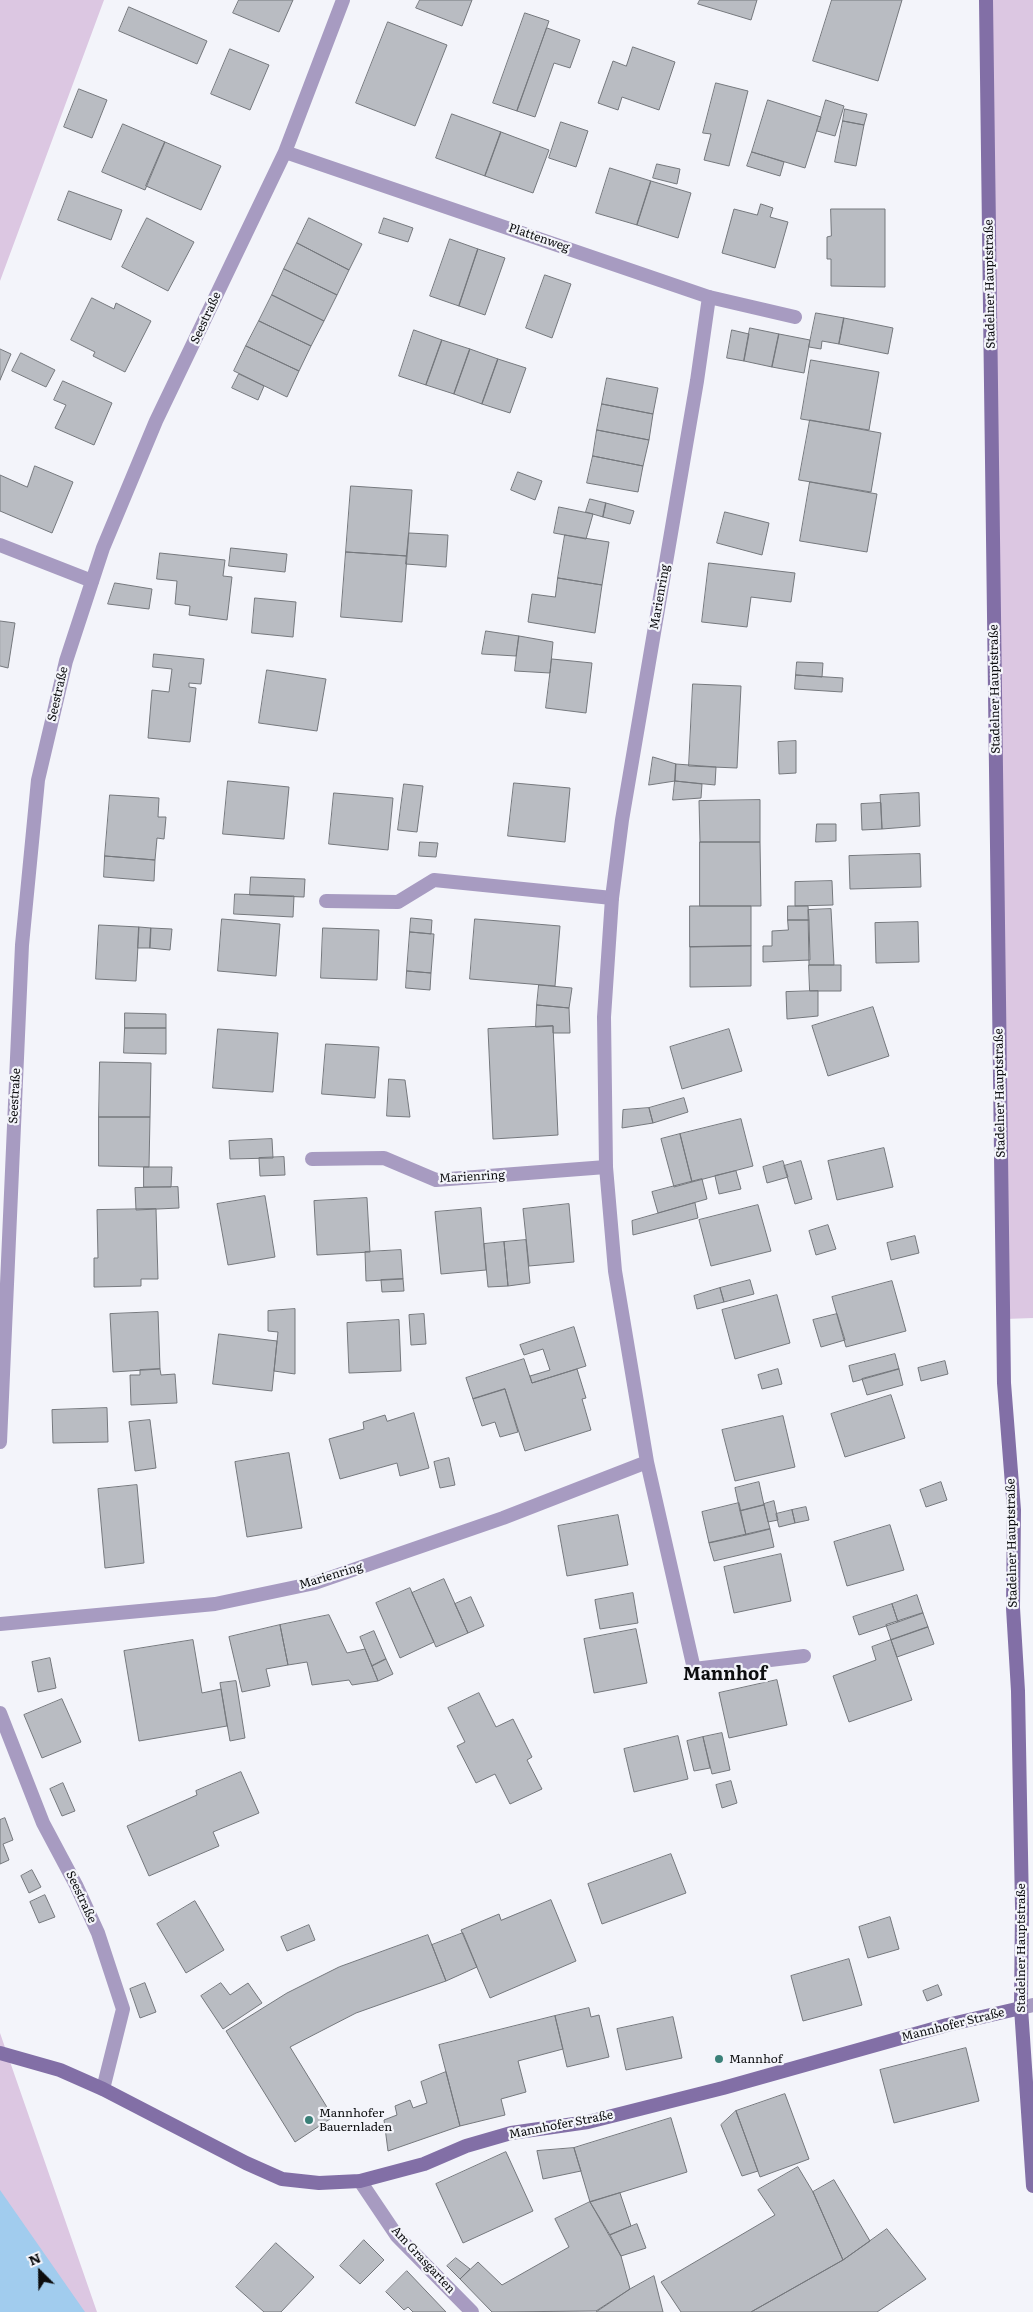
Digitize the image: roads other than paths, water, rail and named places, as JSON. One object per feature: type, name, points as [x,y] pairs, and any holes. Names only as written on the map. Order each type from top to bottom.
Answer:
[{"type":"main road","name":"Stadelner Hauptstraße","points":[[986,0],[1004,1383],[1014,1510],[1013,1608],[1018,1691],[1022,1898],[1033,2186]]},
{"type":"main road","name":"Mannhofer Straße","points":[[0,2053],[60,2070],[103,2089],[246,2163],[282,2179],[319,2183],[360,2181],[424,2164],[466,2146],[511,2133],[588,2122],[723,2088],[948,2025],[1027,2006]]},
{"type":"street","name":"Seestraße","points":[[0,1442],[22,945],[38,780],[66,660],[103,548],[156,421],[285,152],[343,0]]},
{"type":"street","name":"Plattenweg","points":[[285,152],[709,297],[794,316]]},
{"type":"street","name":"Marienring","points":[[709,297],[697,381],[622,820],[612,898],[604,1017],[606,1167],[615,1271],[647,1462],[694,1668],[804,1656]]},
{"type":"street","points":[[0,545],[92,582]]},
{"type":"street","points":[[326,901],[398,902],[434,880],[612,898]]},
{"type":"street","name":"Marienring","points":[[312,1159],[384,1158],[436,1180],[606,1167]]},
{"type":"street","name":"Marienring","points":[[0,1624],[215,1604],[315,1583],[503,1518],[647,1462]]},
{"type":"street","name":"Seestraße","points":[[0,1714],[43,1823],[76,1885],[98,1933],[123,2009],[103,2089]]},
{"type":"street","name":"Am Grasgarten","points":[[360,2181],[397,2236],[472,2312]]},
{"type":"water","points":[[0,2190],[85,2312],[0,2312]]},
{"type":"place","name":"Mannhof","points":[[719,2059]]},
{"type":"place","name":"Mannhofer Bauernladen","points":[[309,2120]]},
{"type":"district","name":"Mannhof","points":[[725,1675]]}]
